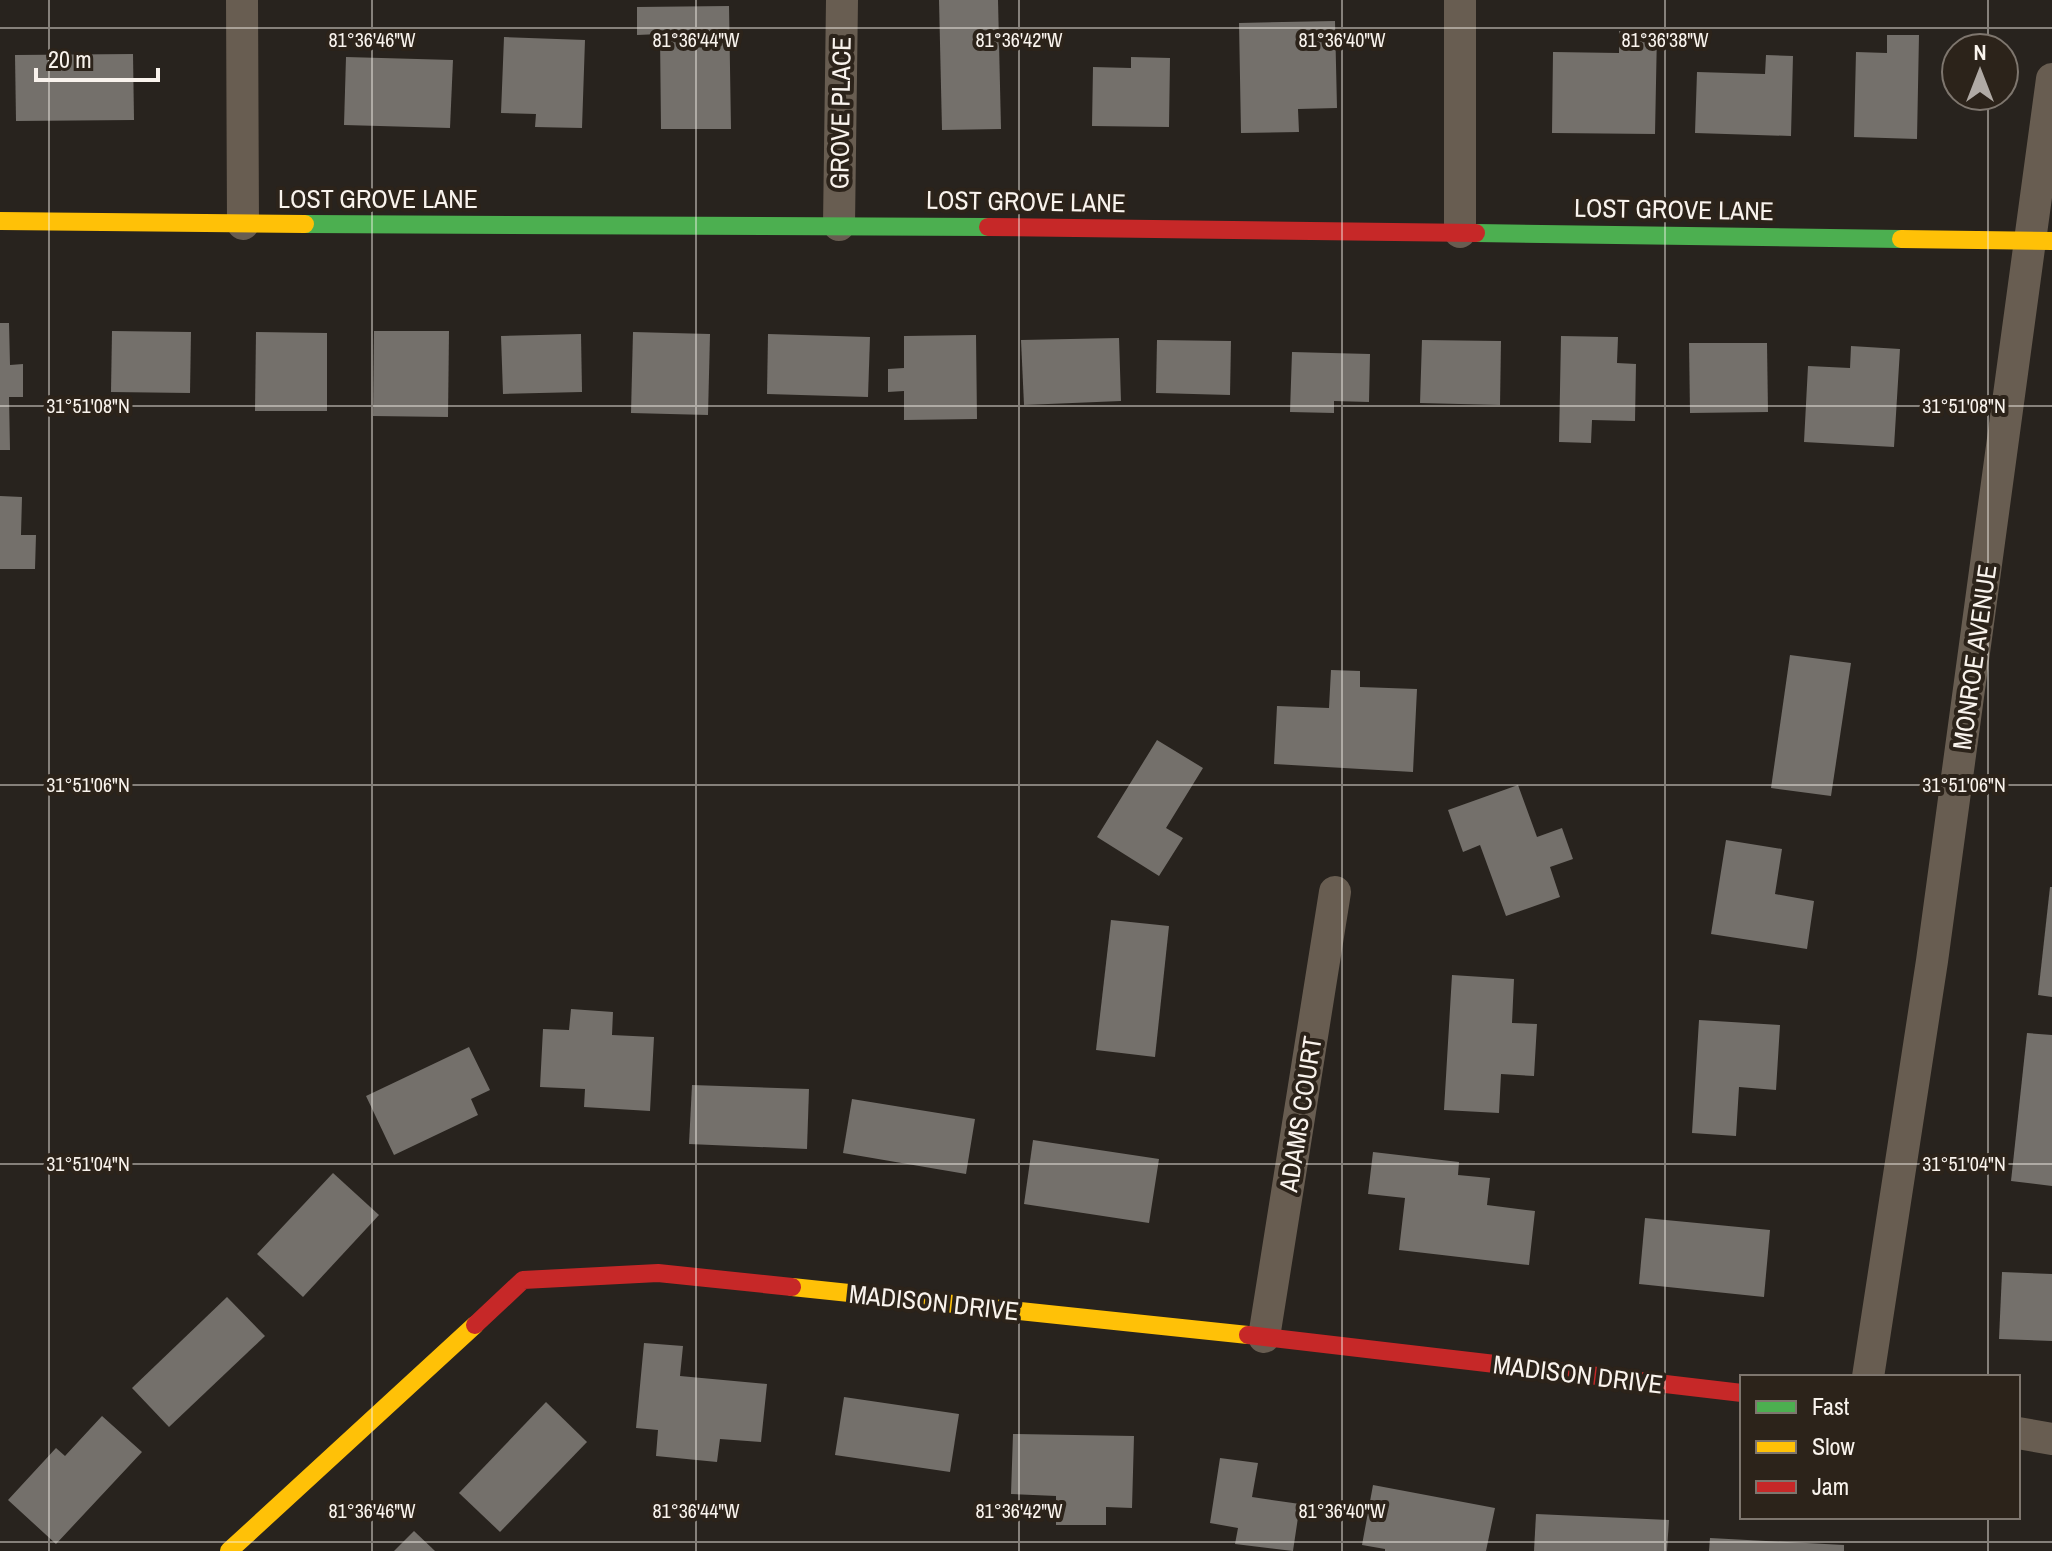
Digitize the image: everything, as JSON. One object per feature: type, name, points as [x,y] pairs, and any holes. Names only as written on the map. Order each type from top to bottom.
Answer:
[{"type":"street","points":[[242,0],[243,224]]},
{"type":"street","name":"GROVE PLACE","points":[[839,225],[842,0]]},
{"type":"street","points":[[1460,0],[1460,232]]},
{"type":"street","name":"MONROE AVENUE","points":[[1868,1375],[2041,241],[2052,79]]},
{"type":"street","name":"LOST GROVE LANE","points":[[0,221],[839,225],[2041,241]]},
{"type":"street","name":"ADAMS COURT","points":[[1264,1337],[1335,892]]},
{"type":"street","name":"MADISON DRIVE","points":[[229,1551],[523,1280],[658,1273],[1264,1337],[1740,1393]]},
{"type":"street","points":[[2020,1433],[2052,1439]]},
{"type":"building","points":[[939,0],[998,0],[1001,129],[942,130]]},
{"type":"building","points":[[729,6],[731,129],[661,129],[660,34],[637,35],[637,7]]},
{"type":"building","points":[[1335,21],[1337,108],[1298,109],[1299,132],[1241,133],[1239,23]]},
{"type":"building","points":[[1619,31],[1657,32],[1655,134],[1552,133],[1553,52],[1619,53]]},
{"type":"building","points":[[1887,35],[1919,35],[1917,139],[1854,137],[1856,52],[1887,53]]},
{"type":"building","points":[[504,37],[585,40],[582,128],[535,127],[536,114],[501,113]]},
{"type":"building","points":[[133,54],[134,120],[16,121],[15,55]]},
{"type":"building","points":[[1766,55],[1793,56],[1791,136],[1695,133],[1697,72],[1765,74]]},
{"type":"building","points":[[346,57],[453,60],[450,128],[344,125]]},
{"type":"building","points":[[1131,57],[1170,58],[1169,127],[1092,126],[1093,67],[1131,68]]},
{"type":"building","points":[[0,323],[9,323],[10,365],[23,364],[23,397],[9,397],[10,450],[0,450]]},
{"type":"building","points":[[112,331],[191,332],[190,393],[111,392]]},
{"type":"building","points":[[374,331],[449,331],[448,417],[373,416]]},
{"type":"building","points":[[256,332],[327,333],[327,411],[255,411]]},
{"type":"building","points":[[633,332],[710,334],[708,415],[631,413]]},
{"type":"building","points":[[581,334],[582,392],[503,394],[501,336]]},
{"type":"building","points":[[768,334],[870,337],[868,397],[767,394]]},
{"type":"building","points":[[976,335],[977,419],[904,420],[904,391],[888,392],[888,369],[904,368],[904,336]]},
{"type":"building","points":[[1561,336],[1618,337],[1617,363],[1636,364],[1635,421],[1592,420],[1591,443],[1559,442]]},
{"type":"building","points":[[1119,338],[1121,401],[1024,405],[1021,340]]},
{"type":"building","points":[[1157,340],[1231,341],[1230,395],[1156,393]]},
{"type":"building","points":[[1422,340],[1501,341],[1500,405],[1420,403]]},
{"type":"building","points":[[1689,343],[1767,343],[1768,412],[1690,413]]},
{"type":"building","points":[[1851,346],[1900,349],[1894,447],[1804,442],[1808,366],[1850,368]]},
{"type":"building","points":[[1292,352],[1370,354],[1369,402],[1334,401],[1334,413],[1290,412]]},
{"type":"building","points":[[0,496],[22,497],[21,535],[36,535],[35,569],[0,569]]},
{"type":"building","points":[[1790,655],[1851,663],[1831,796],[1771,788]]},
{"type":"building","points":[[1331,670],[1360,671],[1360,687],[1417,689],[1413,772],[1274,764],[1277,706],[1329,708]]},
{"type":"building","points":[[1157,740],[1203,768],[1166,828],[1183,838],[1159,876],[1097,837]]},
{"type":"building","points":[[1518,785],[1537,837],[1562,828],[1573,859],[1550,867],[1560,897],[1506,916],[1480,845],[1463,852],[1448,810]]},
{"type":"building","points":[[1726,840],[1782,849],[1775,894],[1814,901],[1807,949],[1711,934]]},
{"type":"building","points":[[2052,887],[2052,997],[2038,995]]},
{"type":"building","points":[[1111,920],[1169,926],[1155,1057],[1096,1050]]},
{"type":"building","points":[[1452,975],[1514,979],[1512,1023],[1537,1024],[1534,1076],[1501,1074],[1499,1113],[1444,1110]]},
{"type":"building","points":[[571,1009],[613,1012],[612,1035],[654,1037],[650,1111],[584,1107],[585,1089],[540,1087],[543,1029],[569,1030]]},
{"type":"building","points":[[1699,1020],[1780,1025],[1776,1090],[1739,1087],[1736,1136],[1692,1133]]},
{"type":"building","points":[[2027,1033],[2052,1035],[2052,1186],[2011,1181]]},
{"type":"building","points":[[469,1047],[490,1090],[471,1099],[478,1115],[394,1155],[366,1096]]},
{"type":"building","points":[[692,1085],[809,1089],[807,1149],[689,1144]]},
{"type":"building","points":[[852,1099],[975,1119],[966,1174],[843,1153]]},
{"type":"building","points":[[1033,1140],[1159,1159],[1149,1223],[1024,1204]]},
{"type":"building","points":[[1373,1152],[1459,1162],[1458,1175],[1490,1178],[1487,1205],[1535,1211],[1529,1265],[1399,1250],[1405,1198],[1368,1194]]},
{"type":"building","points":[[333,1173],[379,1215],[303,1297],[257,1254]]},
{"type":"building","points":[[1645,1218],[1770,1230],[1764,1297],[1639,1284]]},
{"type":"building","points":[[2002,1272],[2052,1274],[2052,1341],[1999,1339]]},
{"type":"building","points":[[227,1297],[265,1336],[169,1427],[132,1388]]},
{"type":"building","points":[[644,1343],[683,1346],[680,1376],[767,1384],[761,1442],[720,1439],[717,1462],[656,1456],[658,1430],[636,1428]]},
{"type":"building","points":[[844,1397],[959,1414],[950,1472],[835,1455]]},
{"type":"building","points":[[546,1402],[587,1442],[500,1532],[459,1493]]},
{"type":"building","points":[[102,1416],[142,1452],[56,1544],[8,1500],[56,1448],[65,1456]]},
{"type":"building","points":[[1013,1434],[1134,1436],[1132,1508],[1106,1507],[1106,1525],[1056,1525],[1056,1496],[1011,1494]]},
{"type":"building","points":[[1220,1458],[1258,1463],[1252,1497],[1300,1504],[1293,1551],[1235,1544],[1238,1528],[1210,1523]]},
{"type":"building","points":[[1373,1485],[1495,1508],[1486,1551],[1385,1551],[1362,1545]]},
{"type":"building","points":[[1536,1514],[1669,1520],[1667,1551],[1534,1551]]},
{"type":"building","points":[[414,1531],[435,1551],[394,1551]]},
{"type":"building","points":[[1710,1538],[1844,1545],[1844,1551],[1709,1551]]},
{"type":"traffic: fast","points":[[305,224],[988,227]]},
{"type":"traffic: fast","points":[[1476,233],[1901,239]]},
{"type":"traffic: slow","points":[[0,221],[305,224]]},
{"type":"traffic: slow","points":[[1901,239],[2052,241]]},
{"type":"traffic: slow","points":[[792,1287],[1248,1335]]},
{"type":"traffic: slow","points":[[229,1551],[475,1325]]},
{"type":"traffic: jam","points":[[988,227],[1476,233]]},
{"type":"traffic: jam","points":[[475,1325],[523,1280],[658,1273],[792,1287]]},
{"type":"traffic: jam","points":[[1248,1335],[1740,1393]]}]
